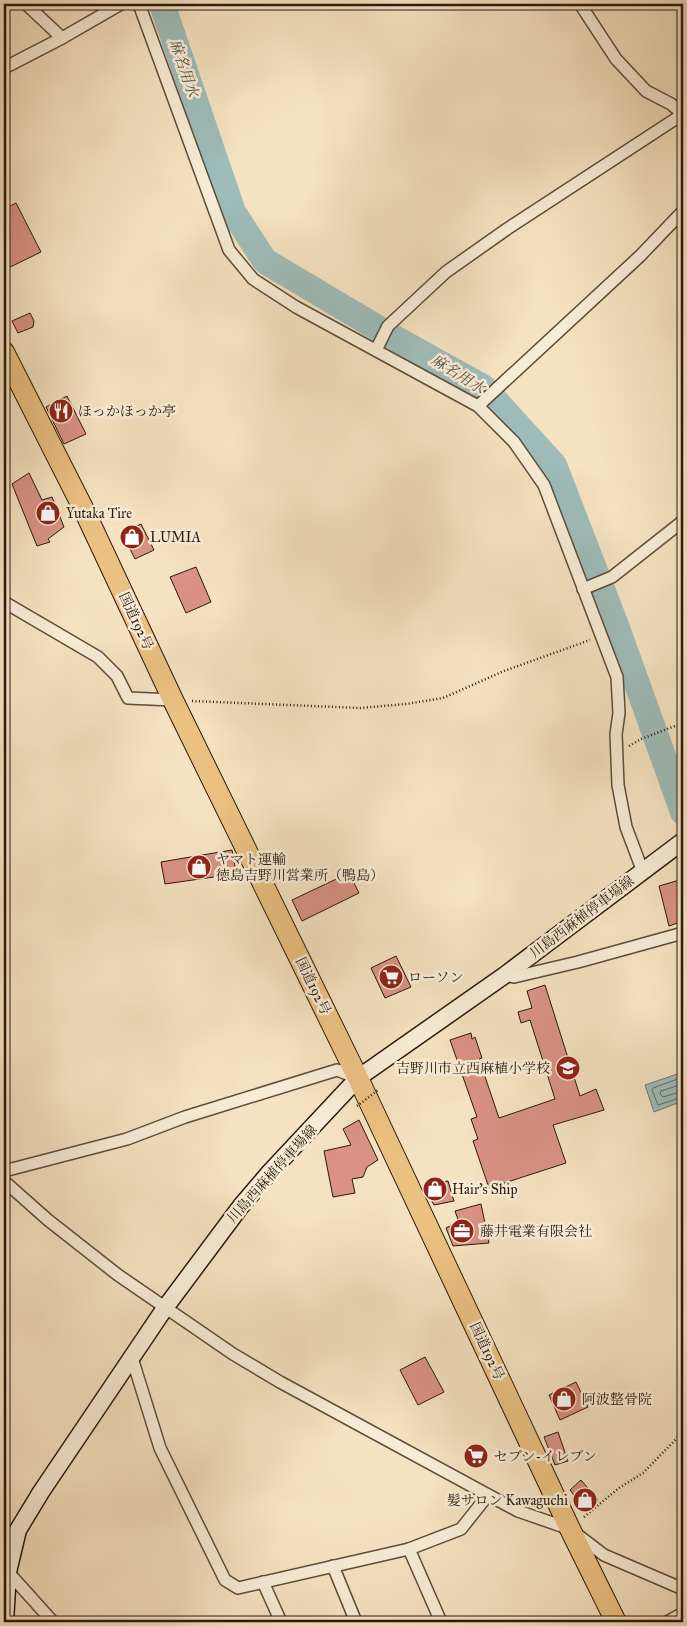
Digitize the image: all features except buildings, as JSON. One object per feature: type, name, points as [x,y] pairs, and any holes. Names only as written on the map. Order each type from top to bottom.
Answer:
[{"type":"highway","name":"国道192号","points":[[4,352],[84,510],[173,700],[358,1078],[570,1529],[616,1622]]},
{"type":"main road","name":"川島西麻植停車場線","points":[[5,1622],[8,1572],[18,1530],[41,1492],[165,1308],[241,1206],[270,1172],[358,1078],[506,975],[679,844]]},
{"type":"street","points":[[26,4],[62,38]]},
{"type":"street","points":[[4,68],[62,38],[121,4]]},
{"type":"street","points":[[139,4],[229,250],[253,278],[296,307],[377,347],[478,406],[514,442],[544,485],[583,589],[594,612],[617,677],[619,713],[616,734],[618,785],[626,827],[643,872]]},
{"type":"street","points":[[377,347],[388,326],[446,272],[507,229],[683,114],[671,104],[646,91],[616,59],[580,4]]},
{"type":"street","points":[[478,406],[640,256],[683,211]]},
{"type":"street","points":[[583,589],[612,577],[683,521]]},
{"type":"street","points":[[4,602],[98,657],[117,676],[128,698],[173,700]]},
{"type":"street","points":[[506,975],[514,977],[578,962],[683,933]]},
{"type":"street","points":[[4,1171],[127,1139],[186,1117],[337,1070],[358,1078]]},
{"type":"street","points":[[4,1181],[48,1220],[118,1275],[233,1354],[280,1382],[518,1511],[570,1529],[604,1555],[683,1589]]},
{"type":"street","points":[[132,1358],[160,1448],[225,1580],[238,1588],[410,1549],[461,1529],[488,1494]]},
{"type":"street","points":[[410,1549],[441,1622]]},
{"type":"street","points":[[333,1566],[356,1622]]},
{"type":"street","points":[[8,1572],[53,1622]]},
{"type":"street","points":[[263,1582],[280,1622]]},
{"type":"street","points":[[667,1622],[683,1613]]},
{"type":"path","points":[[173,700],[360,708],[406,704],[443,698],[504,671],[602,636]]},
{"type":"path","points":[[641,739],[675,726]]},
{"type":"path","points":[[357,1106],[378,1090]]},
{"type":"path","points":[[570,1529],[619,1488],[643,1473],[683,1432]]},
{"type":"water","points":[[683,1072],[683,1101],[654,1112],[645,1085]]},
{"type":"waterway","name":"麻名用水","points":[[162,4],[233,212],[265,261],[391,336],[483,387],[554,465],[617,628],[683,812]]},
{"type":"place","name":"ほっかほっか亭","points":[[61,411]]},
{"type":"place","name":"Yutaka Tire","points":[[48,513]]},
{"type":"place","name":"LUMIA","points":[[132,537]]},
{"type":"place","name":"ヤマト運輸 徳島吉野川営業所（鴨島）","points":[[199,867]]},
{"type":"place","name":"ローソン","points":[[391,977]]},
{"type":"place","name":"吉野川市立西麻植小学校","points":[[568,1068]]},
{"type":"place","name":"Hair's Ship","points":[[435,1189]]},
{"type":"place","name":"藤井電業有限会社","points":[[462,1231]]},
{"type":"place","name":"阿波整骨院","points":[[564,1399]]},
{"type":"place","name":"セブン-イレブン","points":[[476,1456]]},
{"type":"place","name":"髪サロン Kawaguchi","points":[[585,1500]]}]
